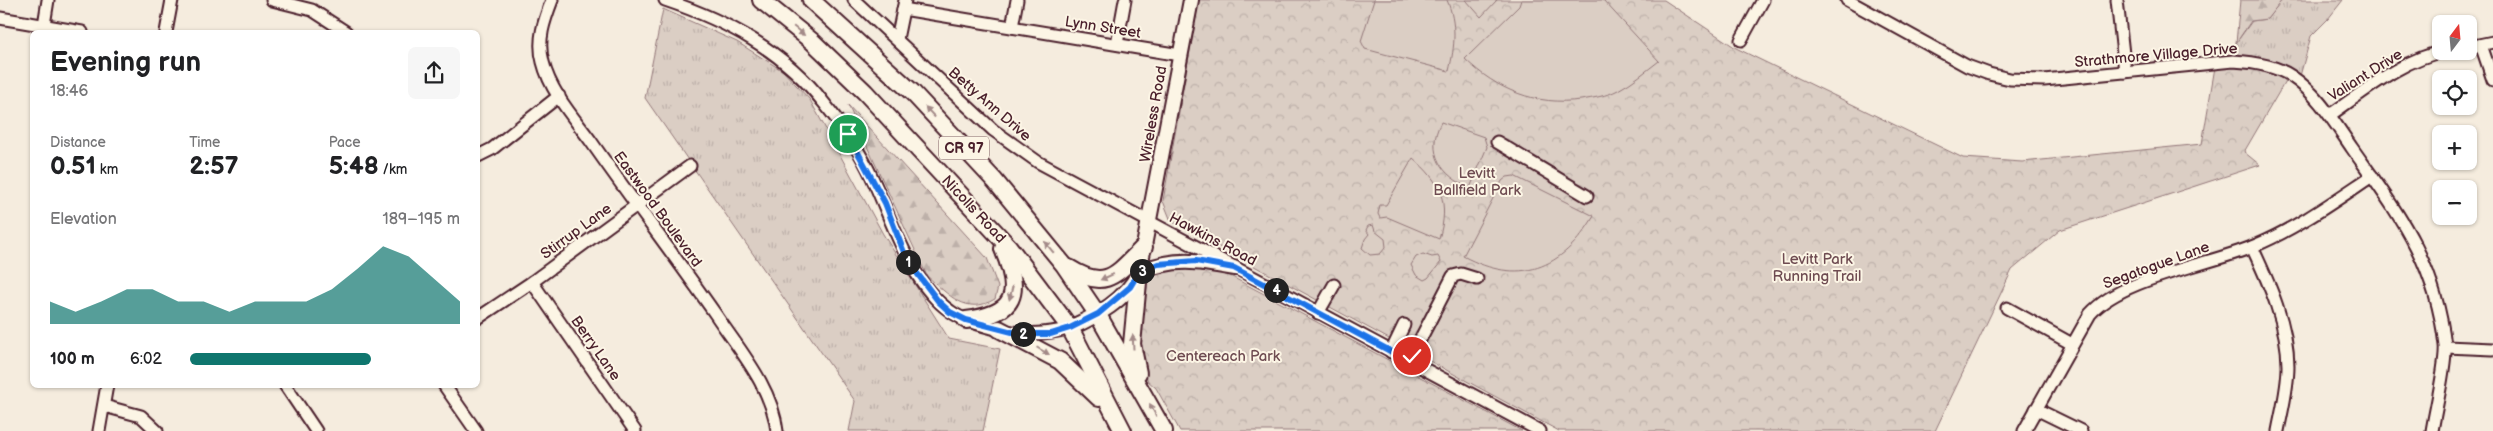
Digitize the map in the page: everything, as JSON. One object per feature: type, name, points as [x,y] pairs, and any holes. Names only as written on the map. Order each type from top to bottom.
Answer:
[{"type":"highway","name":"Nicolls Road","points":[[761,0],[813,42],[865,92],[1009,246],[1070,328],[1120,425]]},
{"type":"highway","name":"Nicolls Road","points":[[811,0],[913,93],[995,181],[1064,265],[1098,314],[1164,431]]},
{"type":"highway","points":[[966,320],[999,313],[1008,304],[1012,293],[1013,273],[995,231]]},
{"type":"highway","points":[[1064,265],[1083,277],[1094,281],[1105,279],[1120,270],[1144,247]]},
{"type":"highway","points":[[1139,272],[1132,344],[1142,390]]},
{"type":"highway","points":[[999,329],[1060,361],[1088,385],[1120,425]]},
{"type":"main road","name":"Wireless Road","points":[[1150,223],[1189,4]]},
{"type":"main road","name":"Hawkins Road","points":[[1070,328],[1098,314],[1130,287],[1139,272],[1150,223]]},
{"type":"main road","points":[[1139,272],[1158,264],[1188,261],[1234,268]]},
{"type":"street","points":[[44,25],[48,0]]},
{"type":"street","points":[[166,30],[172,0]]},
{"type":"street","points":[[272,0],[312,10],[343,30]]},
{"type":"street","name":"Eastwood Boulevard","points":[[552,0],[542,31],[541,52],[546,71],[559,96],[635,206],[680,264],[752,368],[772,406],[777,431]]},
{"type":"street","name":"Hawkins Road","points":[[664,0],[699,12],[738,30],[767,47],[795,69],[848,134],[867,166],[885,203],[907,260],[938,301],[950,312],[966,320],[1020,334],[1051,334],[1070,328]]},
{"type":"street","name":"Betty Ann Drive","points":[[854,0],[960,100],[1011,144],[1038,162],[1150,223]]},
{"type":"street","points":[[1012,27],[1017,0]]},
{"type":"street","points":[[1117,44],[1125,0]]},
{"type":"street","points":[[1741,40],[1763,0]]},
{"type":"street","name":"Strathmore Village Drive","points":[[1847,0],[1960,62],[1989,74],[2010,79],[2044,80],[2233,61],[2262,64],[2290,75],[2304,86],[2330,115],[2396,209],[2421,254],[2436,298],[2446,347],[2432,431]]},
{"type":"street","points":[[2117,0],[2126,72]]},
{"type":"street","points":[[897,40],[904,4]]},
{"type":"street","name":"Lynn Street","points":[[904,4],[1012,27],[1180,55]]},
{"type":"street","points":[[0,18],[71,30]]},
{"type":"street","points":[[2478,46],[2493,42]]},
{"type":"street","points":[[2481,45],[2493,80]]},
{"type":"street","name":"Valiant Drive","points":[[2330,115],[2399,68],[2432,55]]},
{"type":"street","points":[[480,155],[492,149],[559,96]]},
{"type":"street","points":[[1498,142],[1587,196]]},
{"type":"street","name":"Stirrup Lane","points":[[480,317],[532,282],[690,166]]},
{"type":"street","name":"Segatogue Lane","points":[[2024,431],[2072,344],[2090,314],[2101,302],[2116,293],[2252,247],[2295,228],[2372,176]]},
{"type":"street","name":"Hawkins Road","points":[[1150,223],[1540,431]]},
{"type":"street","points":[[2252,247],[2272,296],[2287,349],[2287,380],[2278,431]]},
{"type":"street","points":[[1409,361],[1453,276],[1462,274],[1477,279]]},
{"type":"street","name":"Berry Lane","points":[[532,282],[635,431]]},
{"type":"street","points":[[1318,313],[1334,285]]},
{"type":"street","points":[[2008,308],[2072,344]]},
{"type":"street","points":[[1391,352],[1404,325]]},
{"type":"street","points":[[2446,347],[2493,349]]},
{"type":"street","points":[[99,431],[107,388]]},
{"type":"street","points":[[286,388],[316,431]]},
{"type":"street","points":[[446,388],[476,431]]},
{"type":"street","points":[[104,406],[141,416],[157,431]]},
{"type":"street","points":[[2036,408],[2081,431]]},
{"type":"green space","points":[[1199,0],[1664,0],[1736,48],[1963,158],[2022,162],[2202,144],[2215,67],[2255,67],[2286,80],[2244,152],[2260,165],[2060,230],[2012,270],[1935,431],[1559,431],[1171,221],[1163,201]]},
{"type":"green space","points":[[1374,0],[1447,0],[1454,26],[1453,53],[1449,71],[1365,49],[1361,41]]},
{"type":"green space","points":[[1466,0],[1497,0],[1481,17]]},
{"type":"green space","points":[[1521,0],[1603,0],[1659,61],[1618,90],[1586,99],[1564,101],[1533,98],[1504,87],[1477,70],[1465,59],[1519,6]]},
{"type":"green space","points":[[2240,0],[2282,0],[2267,19],[2251,21],[2236,43]]},
{"type":"green space","points":[[2282,0],[2343,0],[2311,36],[2300,76],[2232,53],[2236,43],[2252,21],[2267,19]]},
{"type":"green space","points":[[663,9],[737,42],[783,71],[810,100],[883,234],[949,339],[1000,349],[983,431],[849,431],[855,401],[645,98]]},
{"type":"green space","points":[[848,105],[987,258],[998,287],[995,299],[985,304],[975,305],[958,301],[927,276]]},
{"type":"green space","points":[[1441,122],[1484,137],[1487,147],[1470,188],[1451,177],[1439,162],[1435,144]]},
{"type":"green space","points":[[1413,158],[1430,176],[1441,194],[1444,214],[1439,239],[1387,217],[1380,218],[1378,214],[1380,205],[1386,205]]},
{"type":"green space","points":[[1514,176],[1594,216],[1568,249],[1538,268],[1521,271],[1503,270],[1483,265],[1463,256],[1502,181],[1507,177]]},
{"type":"green space","points":[[1373,225],[1375,231],[1385,239],[1386,247],[1380,254],[1370,255],[1362,248],[1369,234],[1366,230],[1368,226]]},
{"type":"green space","name":"Centereach Park","points":[[1185,252],[1522,431],[1180,431],[1156,388],[1148,381],[1139,362],[1137,304],[1149,268],[1160,260]]},
{"type":"green space","points":[[1423,254],[1432,257],[1438,256],[1441,262],[1428,278],[1424,280],[1416,275],[1411,265],[1416,257]]},
{"type":"route","points":[[848,134],[867,166],[885,203],[907,260],[938,301],[950,312],[966,320],[1020,334],[1051,334],[1070,328],[1098,314],[1130,287],[1136,280],[1139,272],[1158,264],[1196,261],[1234,268],[1409,361],[1412,356]]},
{"type":"park label","name":"Levitt Ballfield Park","points":[[1477,182]]},
{"type":"park label","name":"Levitt Park Running Trail","points":[[1817,268]]}]
